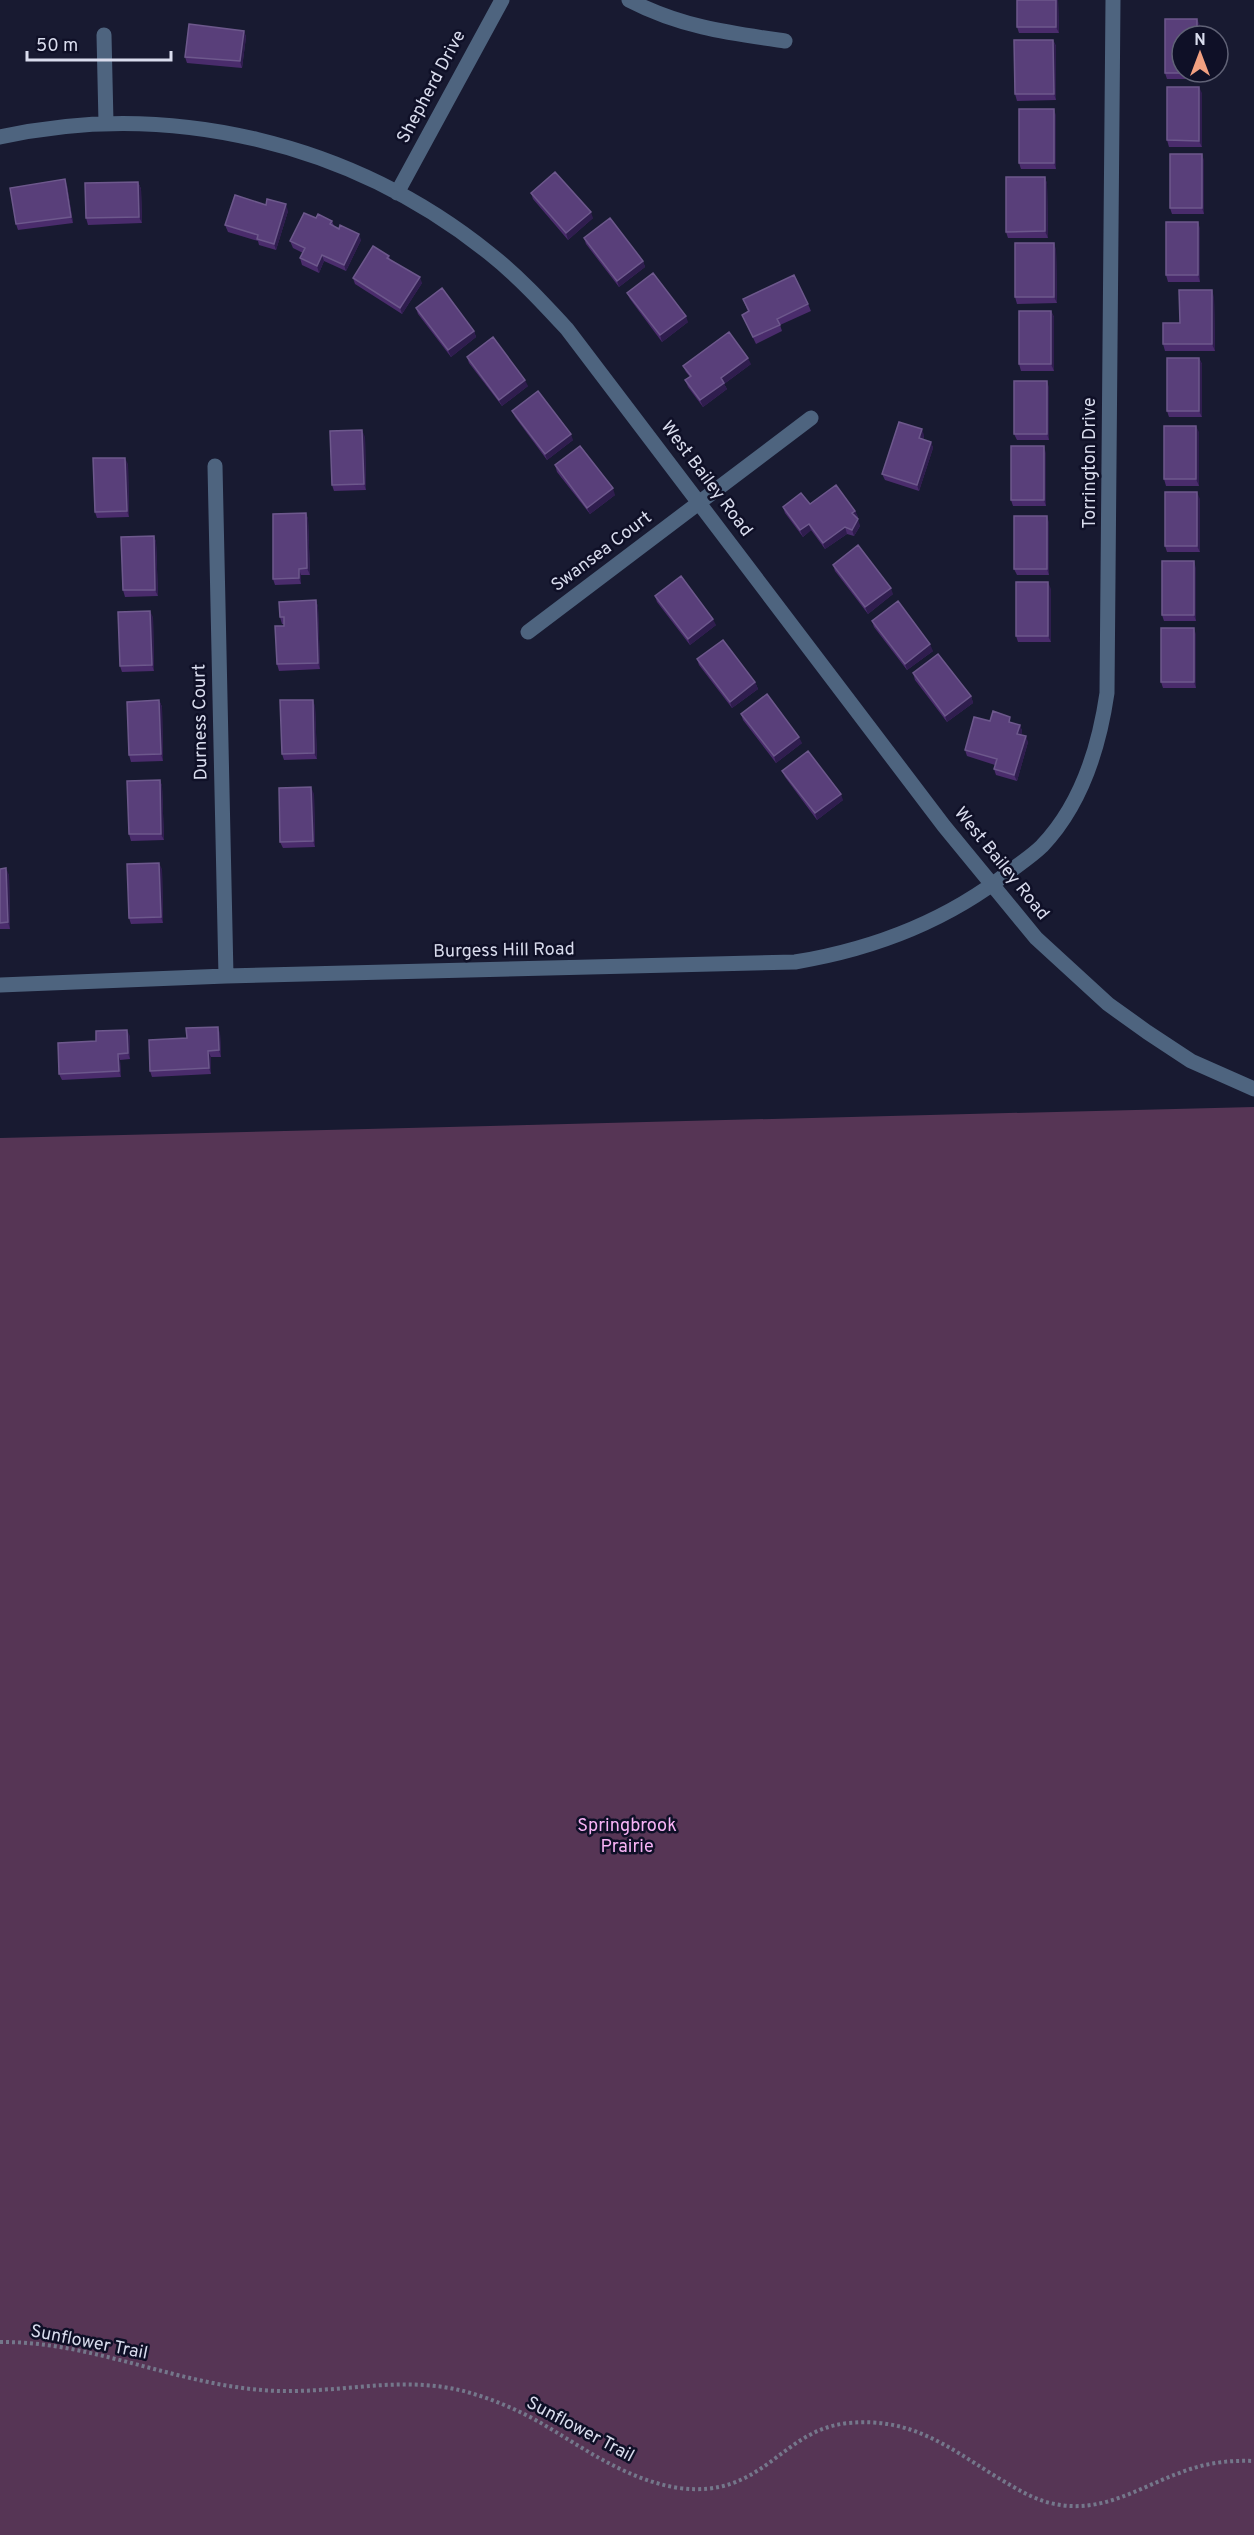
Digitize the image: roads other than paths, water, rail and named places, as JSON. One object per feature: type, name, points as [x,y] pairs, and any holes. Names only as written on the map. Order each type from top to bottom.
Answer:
[{"type":"street","name":"Shepherd Drive","points":[[397,193],[502,0]]},
{"type":"street","points":[[629,0],[677,22],[709,30],[785,41]]},
{"type":"street","name":"Torrington Drive","points":[[992,885],[1041,847],[1078,793],[1097,748],[1107,693],[1113,0]]},
{"type":"street","points":[[104,35],[106,123]]},
{"type":"street","name":"West Bailey Road","points":[[0,137],[55,127],[106,123],[178,125],[261,140],[322,158],[362,174],[453,226],[488,252],[532,291],[567,329],[944,826],[1036,938],[1108,1004],[1191,1061],[1254,1089]]},
{"type":"street","name":"Swansea Court","points":[[528,632],[811,418]]},
{"type":"street","name":"Durness Court","points":[[215,466],[226,976]]},
{"type":"street","name":"Burgess Hill Road","points":[[0,986],[226,976],[795,962],[836,956],[905,933],[959,906],[992,885]]},
{"type":"park label","name":"Springbrook Prairie","points":[[627,1836]]}]
